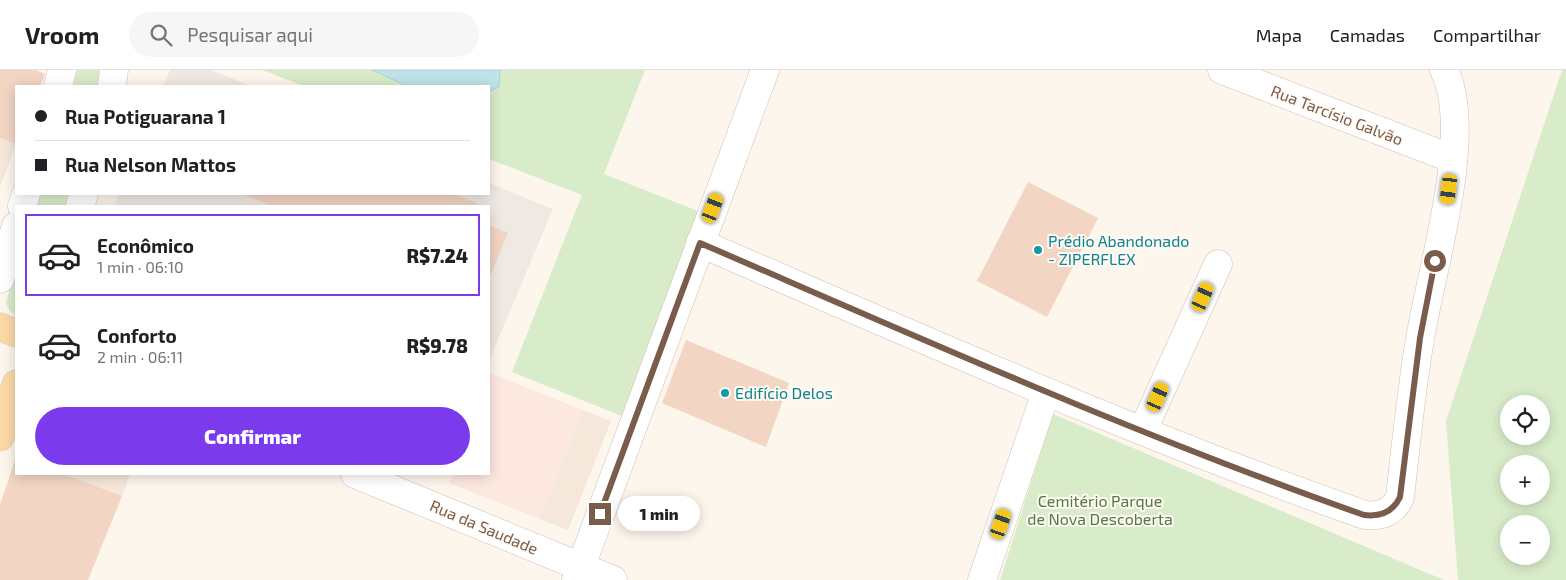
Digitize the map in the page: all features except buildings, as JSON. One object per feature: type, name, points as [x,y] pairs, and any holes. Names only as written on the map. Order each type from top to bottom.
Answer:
[{"type":"main road","points":[[0,327],[15,333]]},
{"type":"main road","points":[[0,437],[15,387]]},
{"type":"street","points":[[58,85],[62,70]]},
{"type":"street","points":[[112,85],[114,70]]},
{"type":"street","points":[[578,574],[765,70]]},
{"type":"street","name":"Rua Tarcísio Galvão","points":[[1222,70],[1452,159]]},
{"type":"street","points":[[700,243],[1046,392],[1274,483],[1356,512],[1374,516],[1381,515],[1393,508],[1400,497],[1420,338],[1447,203],[1455,129],[1453,98],[1444,70]]},
{"type":"street","points":[[0,279],[15,229]]},
{"type":"street","points":[[1143,430],[1218,264]]},
{"type":"street","points":[[982,580],[1046,392]]},
{"type":"street","name":"Rua da Saudade","points":[[357,475],[578,574],[613,580]]},
{"type":"shaded area","points":[[170,70],[211,70],[248,85],[163,85]]},
{"type":"shaded area","points":[[0,138],[15,144],[15,147],[0,185]]},
{"type":"shaded area","points":[[490,183],[553,209],[490,359],[490,205],[114,205],[119,195],[490,195]]},
{"type":"shaded area","points":[[490,373],[583,410],[539,519],[449,483],[453,475],[490,475]]},
{"type":"shaded area","points":[[583,410],[611,421],[568,530],[539,519]]},
{"type":"shaded area","points":[[67,475],[130,475],[122,496]]},
{"type":"green space","points":[[77,70],[103,70],[103,85],[72,85]]},
{"type":"green space","points":[[262,70],[645,70],[604,174],[708,215],[627,418],[512,372],[582,195],[490,159],[490,85],[301,85]]},
{"type":"green space","points":[[1562,70],[1566,70],[1566,580],[1458,580],[1446,421]]},
{"type":"green space","points":[[38,195],[69,195],[65,205],[34,205]]},
{"type":"green space","points":[[15,268],[15,314],[10,311],[6,304]]},
{"type":"green space","name":"Cemitério Parque de Nova Descoberta","points":[[1053,414],[1444,580],[1000,580]]},
{"type":"water","points":[[372,70],[500,70],[499,87],[490,91],[490,85],[405,85]]},
{"type":"place","name":"Prédio Abandonado - ZIPERFLEX","points":[[1038,250]]},
{"type":"place","name":"Edifício Delos","points":[[725,393]]},
{"type":"route","points":[[600,514],[700,243],[1046,392],[1274,483],[1364,515],[1374,516],[1393,508],[1400,497],[1420,338],[1435,261]]}]
